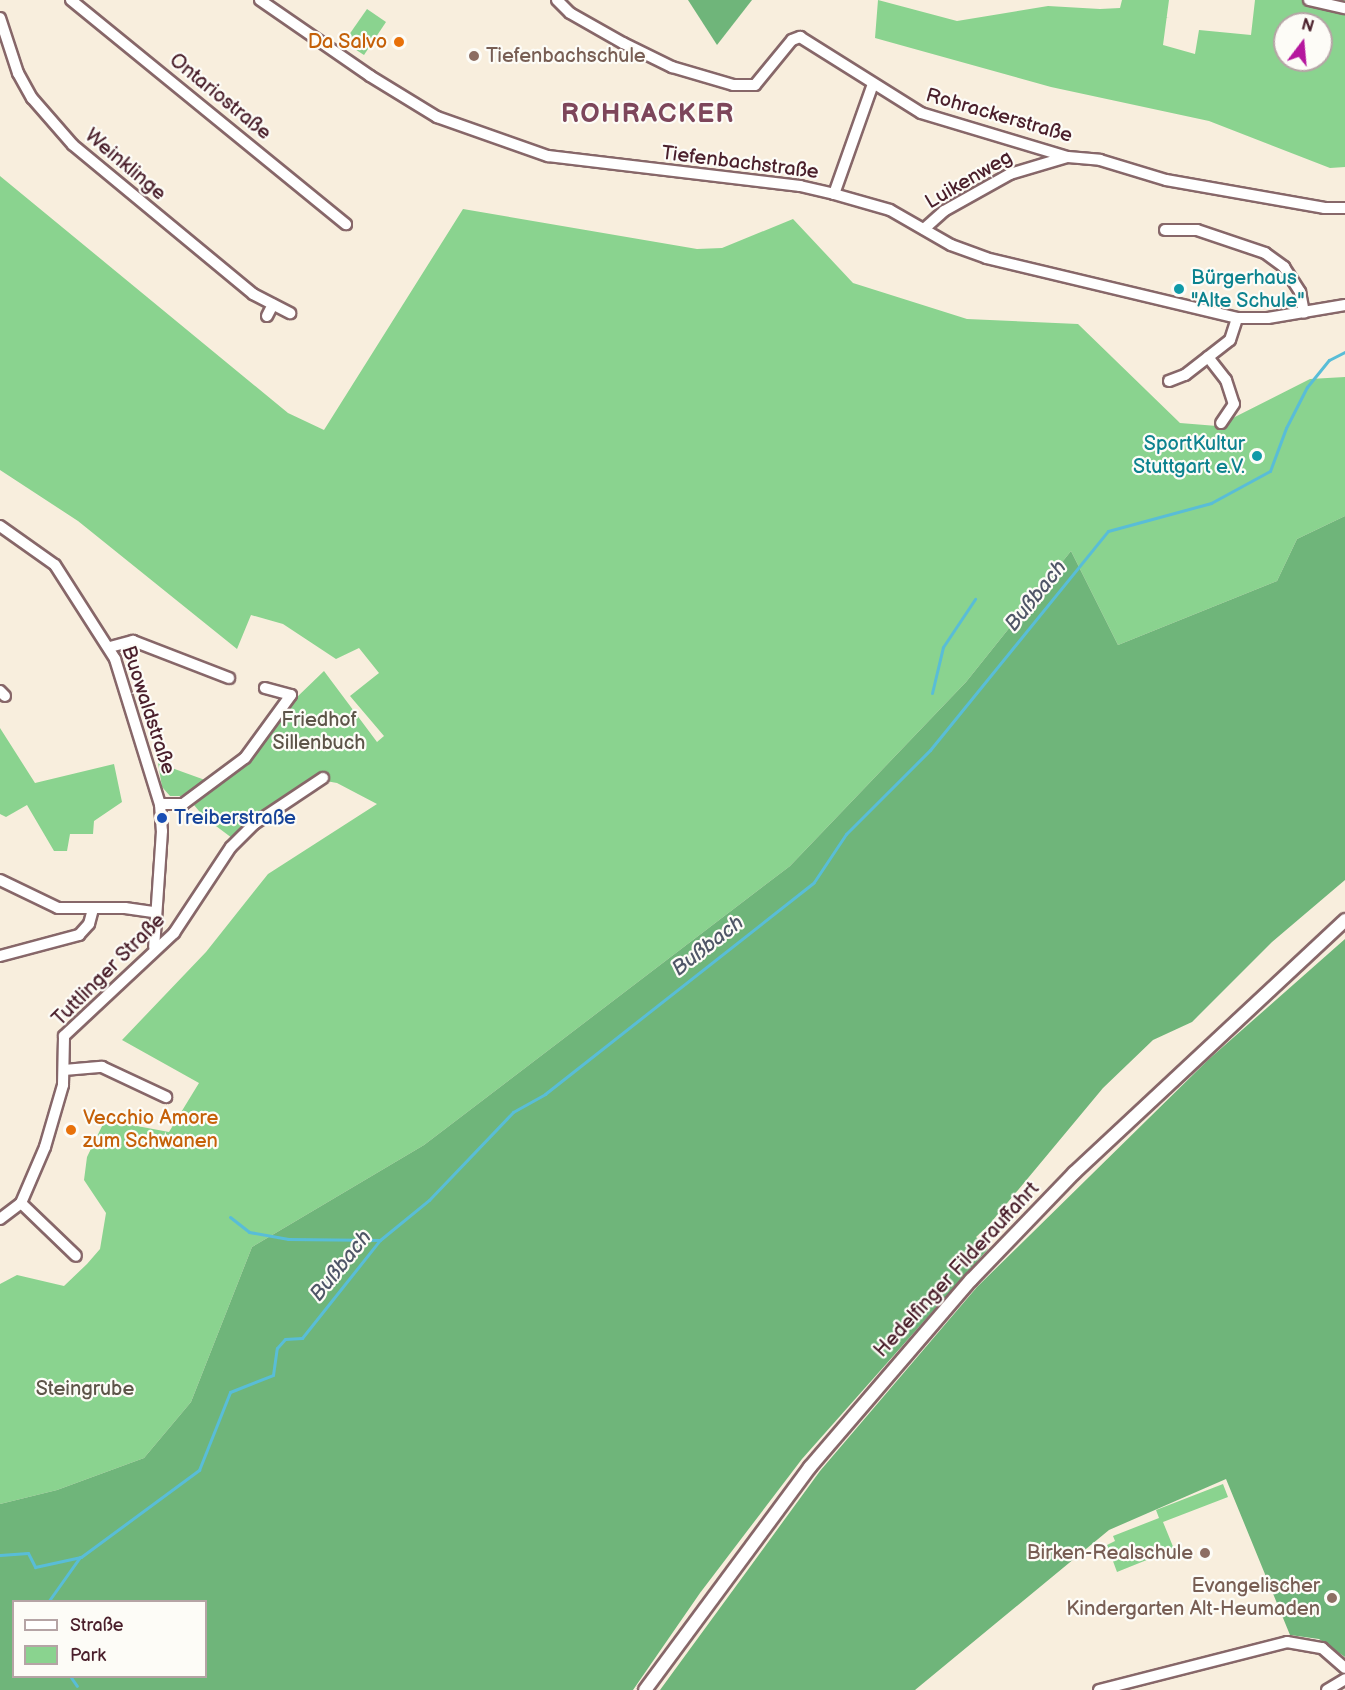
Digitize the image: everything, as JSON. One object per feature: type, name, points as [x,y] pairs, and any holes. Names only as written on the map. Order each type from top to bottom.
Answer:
[{"type":"main road","name":"Hedelfinger Filderauffahrt","points":[[645,1690],[810,1467],[971,1280],[1074,1173],[1345,920]]},
{"type":"street","name":"Ontariostraße","points":[[71,0],[346,224]]},
{"type":"street","name":"Tiefenbachstraße","points":[[260,0],[370,76],[437,117],[509,145],[548,156],[800,186],[890,210],[986,258],[1237,318],[1304,313],[1345,305]]},
{"type":"street","name":"Rohrackerstraße","points":[[557,0],[570,13],[672,67],[733,85],[754,85],[792,40],[800,37],[921,113],[1068,157],[1100,160],[1166,180],[1324,208],[1345,208]]},
{"type":"street","points":[[1309,0],[1345,9]]},
{"type":"street","name":"Weinklinge","points":[[0,18],[18,73],[50,122],[73,145],[245,288],[290,313]]},
{"type":"street","points":[[834,194],[873,84]]},
{"type":"street","name":"Luikenweg","points":[[924,229],[944,211],[1010,174],[1068,157]]},
{"type":"street","points":[[1164,230],[1197,230],[1265,254],[1284,267],[1300,292],[1304,313]]},
{"type":"street","points":[[267,316],[273,304]]},
{"type":"street","points":[[1169,381],[1185,375],[1230,340],[1237,318]]},
{"type":"street","points":[[1209,357],[1226,380],[1233,405],[1232,412],[1221,423]]},
{"type":"street","name":"Buowaldstraße","points":[[0,526],[55,565],[110,647],[160,804],[162,831],[154,947]]},
{"type":"street","points":[[110,647],[133,641],[229,678]]},
{"type":"street","points":[[160,804],[183,804],[245,758],[291,695],[265,688]]},
{"type":"street","name":"Tuttlinger Straße","points":[[21,1203],[56,1113],[64,1070],[64,1036],[117,989],[154,947],[174,933],[231,847],[254,824],[323,778]]},
{"type":"street","points":[[0,880],[58,908],[125,908],[155,912]]},
{"type":"street","points":[[0,956],[79,935],[90,924],[93,909]]},
{"type":"street","points":[[64,1070],[102,1067],[166,1097]]},
{"type":"street","points":[[0,1219],[21,1203],[76,1256]]},
{"type":"street","points":[[1099,1690],[1287,1642],[1322,1648],[1345,1668]]},
{"type":"street","points":[[1327,1690],[1345,1679]]},
{"type":"green space","points":[[688,0],[752,0],[717,45]]},
{"type":"green space","points":[[878,0],[957,21],[1048,6],[1100,9],[1120,8],[1122,0],[1169,0],[1163,45],[1195,54],[1199,30],[1251,35],[1255,0],[1345,0],[1345,167],[1330,168],[1209,121],[1051,87],[875,38]]},
{"type":"green space","points":[[367,9],[386,22],[364,55],[344,42]]},
{"type":"green space","points":[[0,176],[288,413],[324,430],[463,209],[697,249],[722,248],[793,219],[853,283],[967,319],[1078,324],[1180,423],[1217,426],[1310,379],[1345,377],[1345,516],[1297,539],[1277,581],[1118,645],[1071,551],[966,682],[790,866],[424,1145],[252,1247],[191,1402],[144,1458],[57,1490],[0,1504],[0,1284],[17,1275],[64,1286],[87,1264],[100,1249],[106,1213],[84,1180],[87,1157],[105,1120],[169,1132],[199,1083],[122,1040],[206,952],[268,874],[377,804],[337,783],[315,779],[252,818],[232,838],[204,817],[194,805],[249,763],[295,699],[324,671],[377,742],[384,736],[350,696],[379,673],[359,648],[336,659],[283,624],[251,615],[237,649],[78,521],[0,470]]},
{"type":"green space","points":[[1345,516],[1345,880],[1272,942],[1192,1022],[1153,1040],[1103,1088],[988,1226],[976,1237],[988,1249],[802,1459],[700,1593],[633,1690],[0,1690],[0,1504],[57,1490],[144,1458],[191,1402],[252,1247],[424,1145],[790,866],[966,682],[1071,551],[1118,645],[1277,581],[1297,539]]},
{"type":"green space","points":[[0,728],[35,783],[114,764],[122,802],[94,821],[93,834],[70,834],[67,851],[54,851],[27,805],[6,817],[0,814]]},
{"type":"green space","points":[[158,763],[205,780],[181,796],[170,796],[162,787]]},
{"type":"green space","points":[[1345,939],[1345,1657],[1319,1639],[1290,1635],[1226,1479],[1109,1530],[915,1690],[660,1690],[820,1471],[977,1287],[1208,1060]]},
{"type":"green space","points":[[1223,1484],[1228,1497],[1163,1522],[1174,1549],[1117,1572],[1107,1545],[1115,1541],[1113,1536],[1159,1518],[1156,1510]]},
{"type":"waterway","name":"Bußbach","points":[[0,1555],[28,1553],[35,1567],[81,1557],[199,1470],[230,1392],[273,1375],[277,1348],[285,1339],[302,1338],[380,1240],[429,1200],[513,1112],[545,1094],[814,882],[846,834],[930,750],[1108,531],[1211,503],[1270,471],[1286,428],[1307,387],[1329,360],[1345,352]]},
{"type":"waterway","points":[[932,693],[943,647],[975,599]]},
{"type":"waterway","points":[[230,1217],[249,1232],[288,1239],[380,1240]]},
{"type":"waterway","name":"Bußbach","points":[[49,1600],[80,1557]]},
{"type":"waterway","name":"Bußbach","points":[[71,1678],[77,1686]]},
{"type":"place","name":"Da Salvo","points":[[399,42]]},
{"type":"place","name":"Tiefenbachschule","points":[[474,56]]},
{"type":"place","name":"Bürgerhaus \"Alte Schule\"","points":[[1179,289]]},
{"type":"place","name":"SportKultur Stuttgart e.V.","points":[[1257,456]]},
{"type":"place","name":"Treiberstraße","points":[[162,818]]},
{"type":"place","name":"Vecchio Amore zum Schwanen","points":[[71,1130]]},
{"type":"place","name":"Birken-Realschule","points":[[1205,1553]]},
{"type":"place","name":"Evangelischer Kindergarten Alt-Heumaden","points":[[1332,1598]]},
{"type":"district","name":"ROHRACKER","points":[[648,115]]},
{"type":"park label","name":"Friedhof Sillenbuch","points":[[319,732]]},
{"type":"park label","name":"Steingrube","points":[[85,1389]]}]
